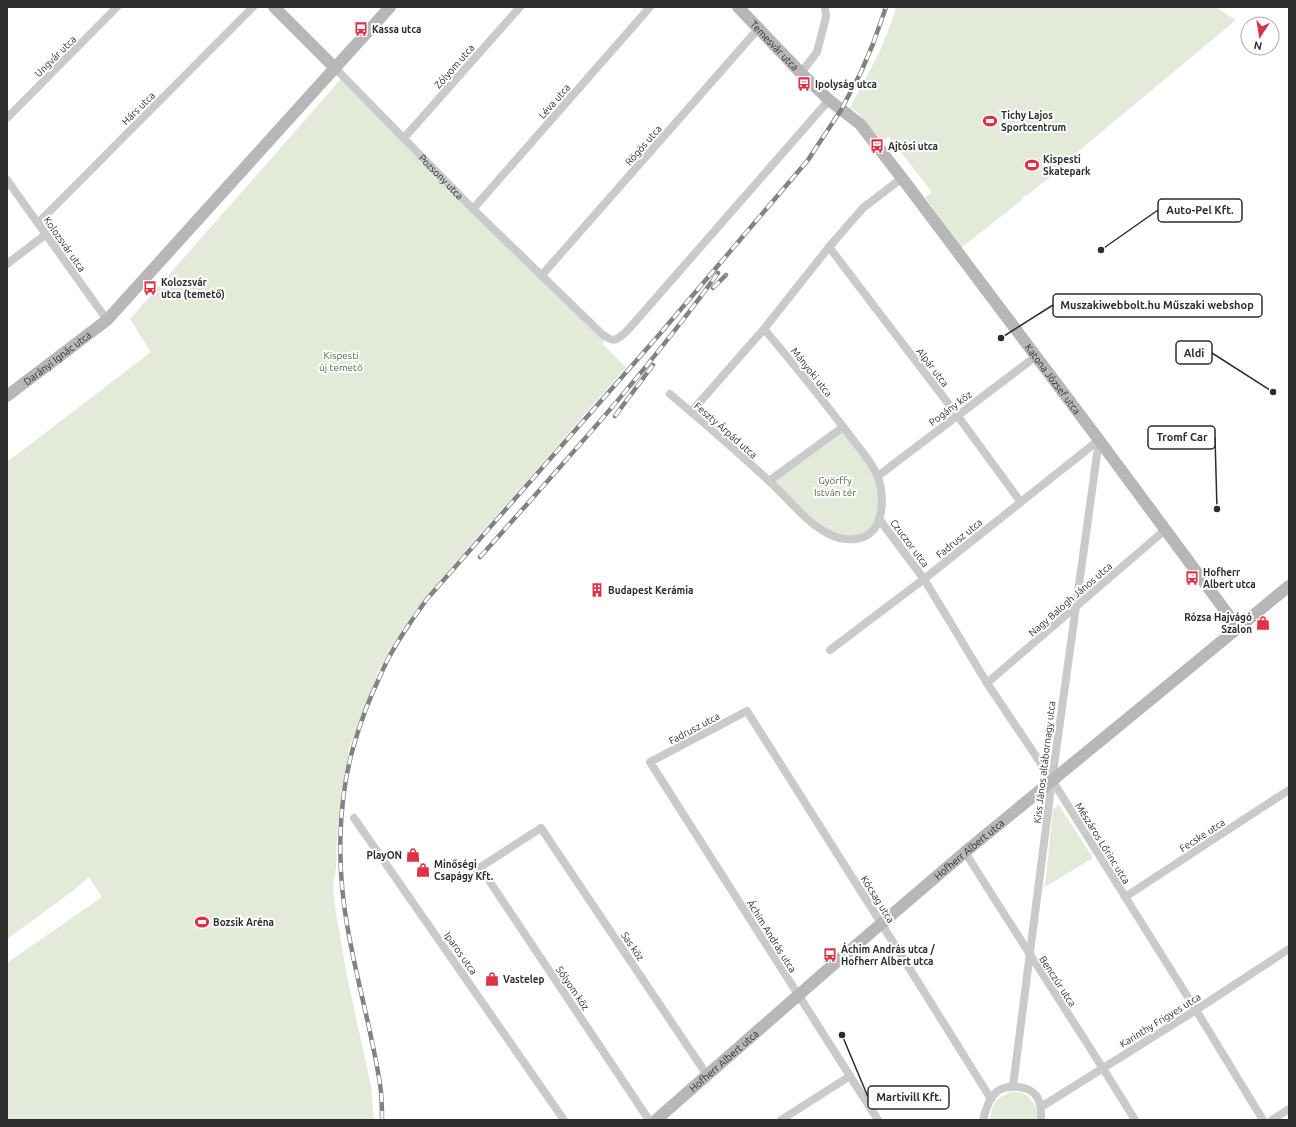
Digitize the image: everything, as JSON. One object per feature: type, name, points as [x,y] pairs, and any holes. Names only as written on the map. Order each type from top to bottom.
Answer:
[{"type":"street","name":"Ungvár utca","points":[[7,118],[117,7]]},
{"type":"street","name":"Hárs utca","points":[[38,223],[253,7]]},
{"type":"street","name":"Pozsony utca","points":[[274,7],[473,209],[602,334],[613,340],[618,339],[627,330],[829,100]]},
{"type":"street","points":[[107,320],[390,7]]},
{"type":"street","name":"Zólyom utca","points":[[404,138],[520,7]]},
{"type":"street","name":"Léva utca","points":[[473,209],[650,7]]},
{"type":"street","name":"Temesvár utca","points":[[738,7],[829,100]]},
{"type":"street","points":[[801,73],[817,52],[826,17],[825,7]]},
{"type":"street","name":"Rögös utca","points":[[542,275],[758,29]]},
{"type":"street","name":"Katona József utca","points":[[829,100],[860,124],[902,178],[1238,628]]},
{"type":"street","points":[[691,412],[764,329],[829,247],[863,208],[902,178]]},
{"type":"street","name":"Kolozsvár utca","points":[[7,180],[107,320]]},
{"type":"street","points":[[7,264],[45,235]]},
{"type":"street","name":"Alpár utca","points":[[829,247],[957,415],[1020,501]]},
{"type":"street","name":"Darányi Ignác utca","points":[[7,396],[107,320]]},
{"type":"street","name":"Mányoki utca","points":[[764,329],[843,427],[878,476]]},
{"type":"street","name":"Pogány köz","points":[[878,476],[1036,357]]},
{"type":"street","name":"Feszty Árpád utca","points":[[670,394],[769,481],[819,528],[833,535],[854,539],[864,537],[872,532],[879,519]]},
{"type":"street","points":[[769,481],[843,427]]},
{"type":"street","name":"Fadrusz utca","points":[[830,650],[1099,440]]},
{"type":"street","name":"Kiss János altábornagy utca","points":[[1013,1086],[1075,607],[1099,440]]},
{"type":"street","points":[[878,476],[882,497],[879,519]]},
{"type":"street","name":"Czuczor utca","points":[[879,519],[924,578]]},
{"type":"street","name":"Nagy Balogh János utca","points":[[987,683],[1165,530]]},
{"type":"street","name":"Mészáros Lőrinc utca","points":[[924,578],[987,683],[1052,780],[1196,1010],[1262,1120]]},
{"type":"street","name":"Hofherr Albert utca","points":[[656,1120],[798,995],[965,852],[1289,586]]},
{"type":"street","name":"Fadrusz utca","points":[[650,762],[747,711]]},
{"type":"street","name":"Kócsag utca","points":[[747,711],[882,923],[991,1099]]},
{"type":"street","name":"Áchim András utca","points":[[650,762],[878,1120]]},
{"type":"street","name":"Fecske utca","points":[[1125,897],[1289,790]]},
{"type":"street","name":"Iparos utca","points":[[354,818],[564,1120]]},
{"type":"street","name":"Sas köz","points":[[478,868],[541,828],[707,1075]]},
{"type":"street","name":"Benczúr utca","points":[[965,852],[1104,1068],[1135,1120]]},
{"type":"street","name":"Sólyom köz","points":[[478,868],[649,1120]]},
{"type":"street","name":"Karinthy Frigyes utca","points":[[1041,1107],[1196,1010],[1289,949]]},
{"type":"street","points":[[781,1120],[850,1076]]},
{"type":"street","points":[[983,1120],[991,1099],[998,1091],[1008,1086],[1028,1089],[1034,1092],[1041,1107],[1040,1120]]},
{"type":"street","points":[[1272,1120],[1289,1109]]},
{"type":"green space","name":"Tichy Lajos Sportcentrum","points":[[896,7],[1215,7],[1236,20],[1063,164],[1064,166],[1026,196],[1025,195],[1022,198],[1023,199],[961,248],[925,197],[932,192],[889,137],[882,141],[858,113],[850,107],[882,46]]},
{"type":"green space","name":"Kispesti új temető","points":[[341,79],[604,334],[603,344],[626,367],[447,572],[414,612],[392,646],[378,672],[350,746],[342,788],[337,837],[336,869],[333,886],[347,976],[371,1086],[374,1120],[7,1120],[7,963],[102,897],[89,877],[74,890],[7,939],[7,462],[151,352],[130,319]]},
{"type":"green space","name":"Györffy István tér","points":[[843,427],[878,476],[879,519],[864,537],[833,535],[769,481]]},
{"type":"green space","points":[[1059,805],[1093,858],[1045,887],[1053,809]]},
{"type":"green space","points":[[1012,1092],[1022,1093],[1032,1101],[1036,1108],[1037,1120],[990,1120],[992,1109],[998,1099]]},
{"type":"railway","points":[[382,1120],[381,1093],[377,1065],[344,908],[340,839],[344,793],[353,748],[366,710],[385,665],[414,616],[427,599],[658,336],[808,160],[841,110],[861,72],[886,7]]},
{"type":"railway","points":[[480,557],[633,383],[718,273]]},
{"type":"railway","points":[[713,288],[726,275]]},
{"type":"railway","points":[[615,416],[653,365]]},
{"type":"place","name":"Kassa utca","points":[[361,29]]},
{"type":"place","name":"Ipolyság utca","points":[[804,84]]},
{"type":"place","name":"Tichy Lajos Sportcentrum","points":[[990,121]]},
{"type":"place","name":"Ajtósi utca","points":[[877,146]]},
{"type":"place","name":"Kispesti Skatepark","points":[[1032,165]]},
{"type":"place","name":"Auto-Pel Kft.","points":[[1101,250]]},
{"type":"place","name":"Kolozsvár utca (temető)","points":[[150,288]]},
{"type":"place","name":"Muszakiwebbolt.hu Műszaki webshop","points":[[1001,338]]},
{"type":"place","name":"Aldi","points":[[1273,392]]},
{"type":"place","name":"Tromf Car","points":[[1217,509]]},
{"type":"place","name":"Hofherr Albert utca","points":[[1192,578]]},
{"type":"place","name":"Budapest Kerámia","points":[[597,590]]},
{"type":"place","name":"Rózsa Hajvágó Szalon","points":[[1263,623]]},
{"type":"place","name":"PlayON","points":[[413,855]]},
{"type":"place","name":"Minőségi Csapágy Kft.","points":[[423,870]]},
{"type":"place","name":"Bozsik Aréna","points":[[202,922]]},
{"type":"place","name":"Áchim András utca / Hofherr Albert utca","points":[[830,955]]},
{"type":"place","name":"Vastelep","points":[[492,979]]},
{"type":"place","name":"Martivill Kft.","points":[[842,1035]]}]
